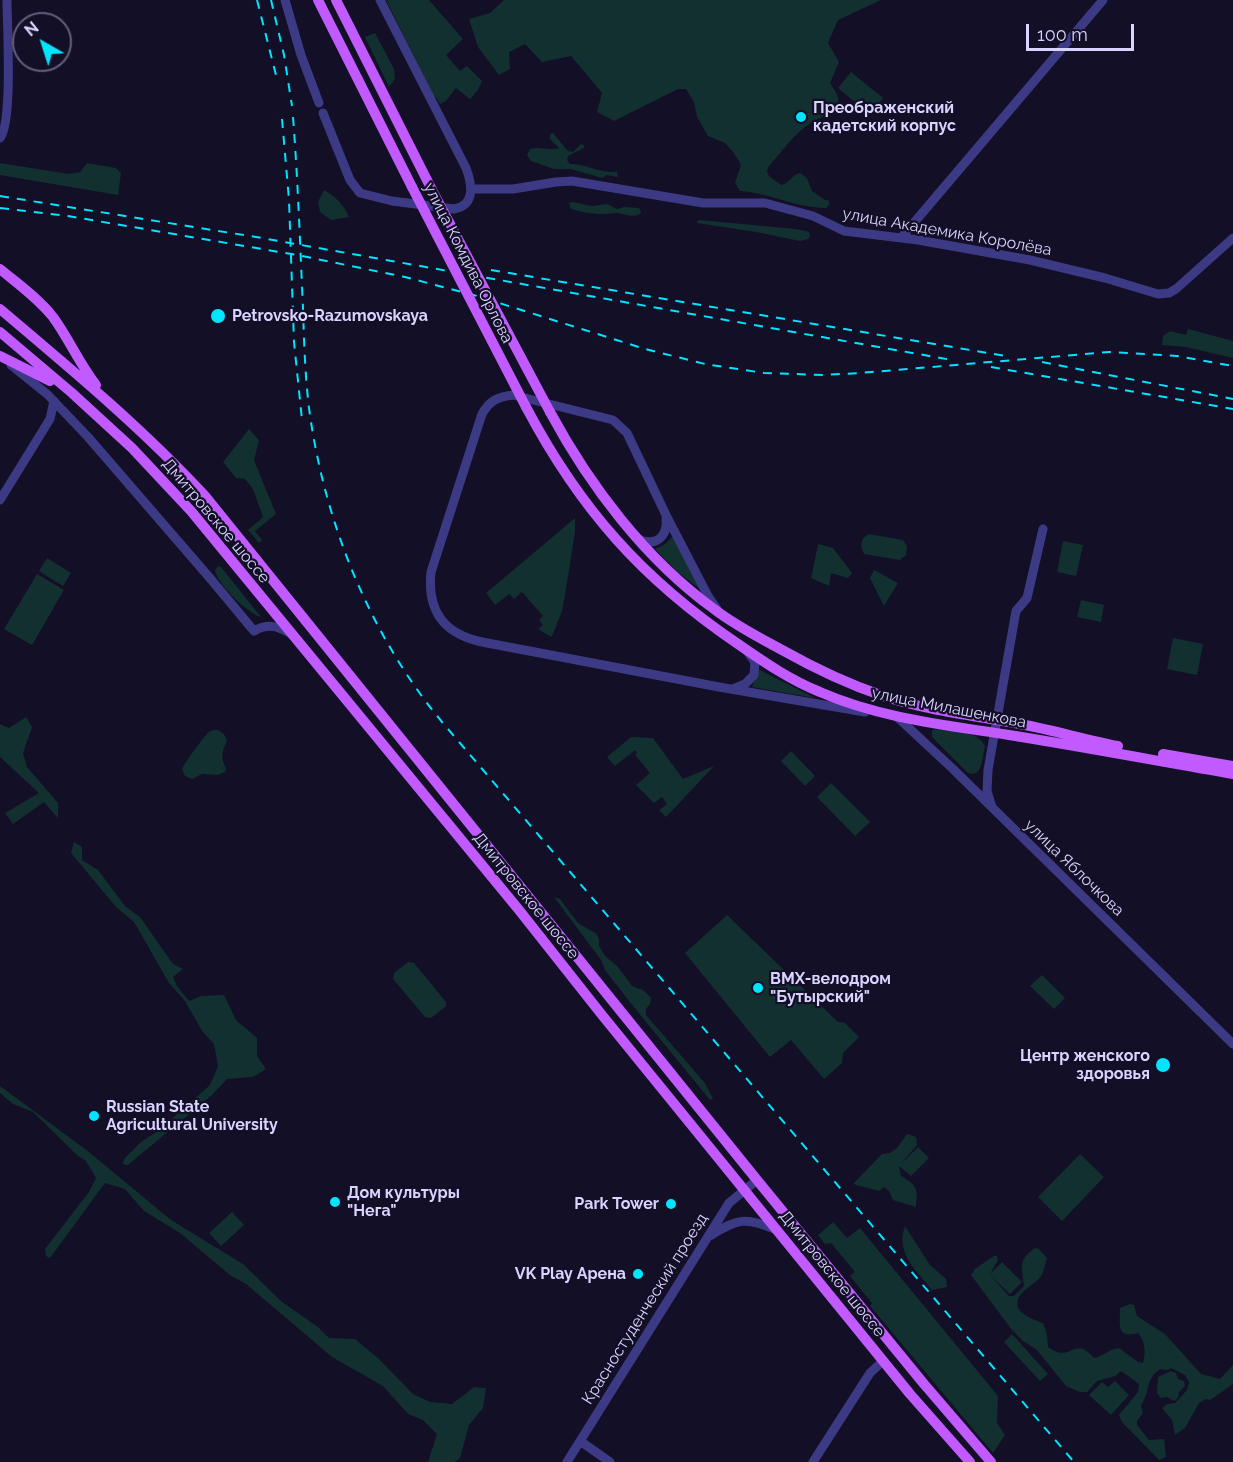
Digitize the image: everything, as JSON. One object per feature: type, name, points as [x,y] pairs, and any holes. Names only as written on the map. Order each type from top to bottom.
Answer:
[{"type":"main road","name":"улица Комдива Орлова","points":[[336,0],[432,190],[550,412],[576,458],[622,519]]},
{"type":"main road","name":"улица Комдива Орлова","points":[[318,1],[526,406],[561,469],[608,530]]},
{"type":"main road","points":[[0,269],[44,306],[72,345],[85,371],[107,399]]},
{"type":"main road","points":[[0,309],[107,399]]},
{"type":"main road","name":"Дмитровское шоссе","points":[[0,332],[72,393],[165,481],[512,902],[883,1361],[970,1462]]},
{"type":"main road","points":[[4,359],[72,393]]},
{"type":"main road","name":"Дмитровское шоссе","points":[[107,399],[159,447],[205,496],[757,1180],[991,1462]]},
{"type":"main road","name":"улица Милашенкова","points":[[622,519],[679,581],[730,621],[828,675],[882,695],[918,705],[1065,733],[1104,744],[1233,766]]},
{"type":"main road","name":"улица Милашенкова","points":[[608,530],[664,588],[708,624],[783,674],[820,693],[914,719],[1233,774]]},
{"type":"street","points":[[0,138],[6,121],[7,0]]},
{"type":"street","points":[[323,113],[350,180],[360,193],[392,201],[454,209],[465,205],[471,196],[466,168],[380,0]]},
{"type":"street","points":[[901,238],[1102,0]]},
{"type":"street","points":[[286,3],[301,55],[320,103]]},
{"type":"street","points":[[0,109],[6,121]]},
{"type":"street","name":"улица Академика Королёва","points":[[471,189],[513,189],[572,181],[703,203],[759,202],[803,212],[844,231],[901,238],[1029,260],[1106,278],[1158,294],[1169,293],[1176,289],[1233,238]]},
{"type":"street","points":[[4,359],[65,412],[254,631],[269,625],[292,634]]},
{"type":"street","points":[[730,621],[708,596],[627,433],[618,423],[513,395],[497,398],[487,404],[435,556],[430,583],[434,607],[441,620],[452,631],[471,640],[732,690],[882,712]]},
{"type":"street","points":[[0,500],[50,419],[54,401]]},
{"type":"street","points":[[50,419],[55,414],[65,412]]},
{"type":"street","points":[[638,538],[653,542],[659,539],[667,524],[666,515]]},
{"type":"street","points":[[995,812],[987,791],[988,770],[1016,611],[1027,598],[1043,529]]},
{"type":"street","points":[[732,690],[745,684],[754,675],[755,662],[745,649]]},
{"type":"street","points":[[918,705],[914,719],[918,735]]},
{"type":"street","name":"улица Яблочкова","points":[[894,715],[918,735],[1233,1044]]},
{"type":"street","points":[[964,780],[978,782],[988,770]]},
{"type":"street","name":"Красностуденческий проезд","points":[[567,1462],[729,1203],[757,1180]]},
{"type":"street","points":[[708,1237],[735,1221],[743,1220],[757,1221],[777,1230]]},
{"type":"street","points":[[813,1462],[870,1373],[883,1361]]},
{"type":"street","points":[[580,1442],[610,1462]]},
{"type":"green space","points":[[386,0],[429,0],[463,39],[446,55],[460,71],[467,66],[482,81],[470,99],[456,88],[446,101],[440,104],[434,97]]},
{"type":"green space","points":[[504,0],[881,0],[838,20],[828,43],[839,62],[830,83],[838,98],[838,104],[831,114],[812,122],[800,131],[767,171],[769,176],[781,185],[800,173],[807,178],[812,191],[828,200],[830,204],[826,208],[815,207],[740,191],[735,183],[741,165],[725,143],[708,136],[697,117],[694,102],[686,89],[678,89],[614,121],[597,112],[602,93],[571,56],[542,62],[525,44],[509,52],[510,69],[499,75],[478,47],[469,19],[490,13]]},
{"type":"green space","points":[[375,33],[394,69],[395,79],[389,87],[365,37]]},
{"type":"green space","points":[[851,72],[883,98],[873,112],[867,112],[838,88]]},
{"type":"green space","points":[[553,133],[568,151],[573,152],[581,144],[584,145],[584,148],[568,156],[567,160],[570,164],[617,172],[618,177],[607,175],[602,178],[571,169],[554,169],[531,161],[527,155],[530,149],[559,148],[550,139],[550,134]]},
{"type":"green space","points":[[0,163],[69,174],[80,172],[87,163],[116,168],[121,173],[118,195],[0,175]]},
{"type":"green space","points":[[324,190],[339,201],[349,217],[331,220],[320,212],[318,202]]},
{"type":"green space","points":[[569,203],[592,206],[607,204],[617,209],[639,208],[641,212],[634,216],[617,213],[591,213],[570,208]]},
{"type":"green space","points":[[700,220],[796,229],[809,232],[810,236],[800,241],[697,223]]},
{"type":"green space","points":[[1188,329],[1233,341],[1233,358],[1186,347],[1162,345],[1163,336],[1170,331],[1186,335]]},
{"type":"green space","points":[[249,429],[259,440],[254,460],[276,514],[255,531],[262,540],[259,543],[248,530],[263,517],[253,489],[245,479],[236,478],[223,462]]},
{"type":"green space","points":[[575,518],[575,532],[562,611],[551,637],[538,629],[543,625],[539,620],[543,616],[522,592],[514,599],[509,594],[495,605],[486,593]]},
{"type":"green space","points":[[869,534],[903,540],[907,546],[906,555],[900,560],[864,554],[861,546],[863,538]]},
{"type":"green space","points":[[673,536],[700,589],[676,571],[655,549],[664,545]]},
{"type":"green space","points":[[1063,541],[1083,545],[1076,576],[1057,572]]},
{"type":"green space","points":[[818,544],[833,548],[852,573],[848,578],[831,573],[829,586],[811,578]]},
{"type":"green space","points":[[47,558],[71,573],[63,586],[39,571]]},
{"type":"green space","points":[[218,566],[261,617],[255,615],[234,598],[221,583],[215,570]]},
{"type":"green space","points":[[874,570],[898,583],[884,606],[870,578]]},
{"type":"green space","points":[[37,574],[64,590],[32,645],[4,629]]},
{"type":"green space","points":[[1081,600],[1104,605],[1101,622],[1077,617]]},
{"type":"green space","points":[[1173,638],[1203,644],[1197,675],[1167,669]]},
{"type":"green space","points":[[758,669],[815,698],[752,687]]},
{"type":"green space","points":[[26,717],[32,727],[23,753],[27,767],[58,803],[58,818],[44,802],[13,824],[5,813],[39,793],[0,757],[0,724],[9,728]]},
{"type":"green space","points":[[218,730],[224,734],[227,741],[222,754],[225,772],[218,775],[202,774],[192,779],[185,776],[182,769],[194,750],[209,732]]},
{"type":"green space","points":[[932,730],[964,732],[981,741],[985,746],[981,766],[977,772],[968,773],[932,737]]},
{"type":"green space","points":[[631,737],[653,738],[683,779],[714,766],[666,817],[659,810],[667,804],[662,797],[654,803],[636,785],[650,773],[635,755],[637,753],[635,750],[615,766],[607,757]]},
{"type":"green space","points":[[791,751],[815,776],[805,786],[781,761]]},
{"type":"green space","points":[[831,783],[870,822],[855,836],[817,797]]},
{"type":"green space","points":[[74,842],[82,847],[82,860],[98,870],[125,906],[140,917],[173,964],[183,969],[173,977],[189,1001],[201,996],[224,995],[236,1020],[257,1038],[257,1056],[266,1069],[253,1077],[227,1079],[212,1095],[128,1165],[122,1164],[125,1158],[210,1085],[218,1066],[214,1044],[202,1031],[185,1001],[169,983],[134,922],[116,907],[71,853]]},
{"type":"green space","points":[[554,897],[560,899],[578,923],[597,934],[599,946],[605,956],[618,967],[632,986],[643,990],[651,998],[646,1015],[704,1082],[713,1098],[710,1100],[629,1001]]},
{"type":"green space","name":"BMX-велодром \"Бутырский\"","points":[[727,915],[838,1022],[845,1023],[859,1037],[843,1053],[842,1063],[824,1079],[791,1040],[770,1057],[685,953]]},
{"type":"green space","points":[[408,962],[414,963],[446,1002],[446,1006],[431,1018],[425,1017],[393,979],[394,973]]},
{"type":"green space","points":[[1042,975],[1065,998],[1054,1009],[1030,986]]},
{"type":"green space","points":[[0,1086],[89,1152],[171,1220],[243,1264],[282,1302],[318,1327],[329,1338],[355,1339],[379,1359],[413,1394],[430,1402],[452,1404],[474,1387],[486,1388],[483,1408],[469,1425],[460,1458],[455,1462],[428,1462],[437,1434],[423,1420],[408,1414],[383,1386],[332,1357],[246,1284],[230,1275],[180,1233],[144,1211],[125,1189],[105,1183],[50,1258],[46,1256],[45,1249],[89,1192],[96,1178],[86,1161],[33,1112],[13,1104],[0,1093]]},
{"type":"green space","points":[[907,1134],[916,1137],[917,1145],[900,1165],[918,1147],[929,1158],[911,1176],[899,1166],[901,1176],[915,1188],[916,1207],[893,1200],[889,1191],[884,1187],[879,1191],[853,1184],[882,1154],[890,1153],[897,1148]]},
{"type":"green space","points":[[1080,1154],[1104,1177],[1062,1221],[1038,1197]]},
{"type":"green space","points":[[232,1212],[244,1225],[221,1246],[209,1233]]},
{"type":"green space","points":[[833,1222],[847,1238],[860,1228],[998,1396],[997,1423],[1005,1435],[993,1453],[870,1306],[872,1303],[850,1276],[855,1272],[831,1243],[825,1244],[818,1235]]},
{"type":"green space","points":[[905,1226],[930,1265],[946,1279],[947,1287],[932,1290],[909,1261],[903,1245]]},
{"type":"green space","points":[[1035,1248],[1047,1258],[1044,1270],[1018,1298],[1017,1303],[1018,1308],[1026,1316],[1043,1323],[1048,1347],[1052,1350],[1062,1353],[1078,1348],[1088,1352],[1094,1358],[1119,1348],[1138,1362],[1143,1363],[1144,1347],[1140,1336],[1138,1333],[1126,1334],[1120,1325],[1120,1308],[1130,1304],[1134,1305],[1137,1316],[1165,1334],[1201,1374],[1220,1379],[1233,1365],[1233,1384],[1210,1400],[1206,1399],[1199,1403],[1185,1428],[1175,1435],[1172,1420],[1162,1408],[1167,1404],[1175,1403],[1187,1390],[1189,1382],[1185,1375],[1171,1368],[1160,1369],[1155,1373],[1141,1405],[1143,1413],[1137,1425],[1149,1440],[1164,1439],[1166,1457],[1159,1460],[1122,1422],[1119,1415],[1138,1392],[1139,1384],[1121,1371],[1115,1376],[1097,1381],[1087,1392],[1080,1392],[1066,1386],[1037,1350],[1012,1330],[971,1275],[975,1269],[997,1256],[998,1260],[990,1274],[1002,1262],[1022,1282],[1010,1294],[990,1275],[1009,1296],[1014,1296],[1024,1286],[1022,1264],[1026,1256]]},
{"type":"green space","points":[[1012,1334],[1048,1374],[1040,1381],[1004,1342]]},
{"type":"green space","points":[[1171,1371],[1176,1373],[1178,1379],[1184,1381],[1185,1386],[1174,1401],[1167,1397],[1161,1398],[1157,1393],[1158,1377]]},
{"type":"green space","points":[[1115,1381],[1129,1395],[1111,1415],[1089,1395],[1102,1382],[1108,1387]]},
{"type":"railway","points":[[257,0],[276,75]]},
{"type":"railway","points":[[271,0],[284,55],[292,106]]},
{"type":"railway","points":[[293,117],[306,371],[316,450],[338,534],[372,614],[393,652],[416,688],[442,722],[1074,1462]]},
{"type":"railway","points":[[282,119],[289,200],[294,342],[302,420]]},
{"type":"railway","points":[[0,196],[256,237],[952,360]]},
{"type":"railway","points":[[0,208],[68,216],[297,255],[405,277],[477,296],[645,349],[705,364],[764,373],[824,375],[860,373],[1109,352],[1177,356],[1233,366]]},
{"type":"railway","points":[[491,270],[1006,356]]},
{"type":"railway","points":[[1042,362],[1233,399]]},
{"type":"railway","points":[[991,367],[1233,409]]},
{"type":"place","name":"Преображенский кадетский корпус","points":[[801,117]]},
{"type":"place","name":"Petrovsko-Razumovskaya","points":[[218,316]]},
{"type":"place","name":"BMX-велодром \"Бутырский\"","points":[[758,988]]},
{"type":"place","name":"Центр женского здоровья","points":[[1163,1065]]},
{"type":"place","name":"Russian State Agricultural University","points":[[94,1116]]},
{"type":"place","name":"Дом культуры \"Нега\"","points":[[335,1202]]},
{"type":"place","name":"Park Tower","points":[[671,1204]]},
{"type":"place","name":"VK Play Арена","points":[[638,1274]]}]
